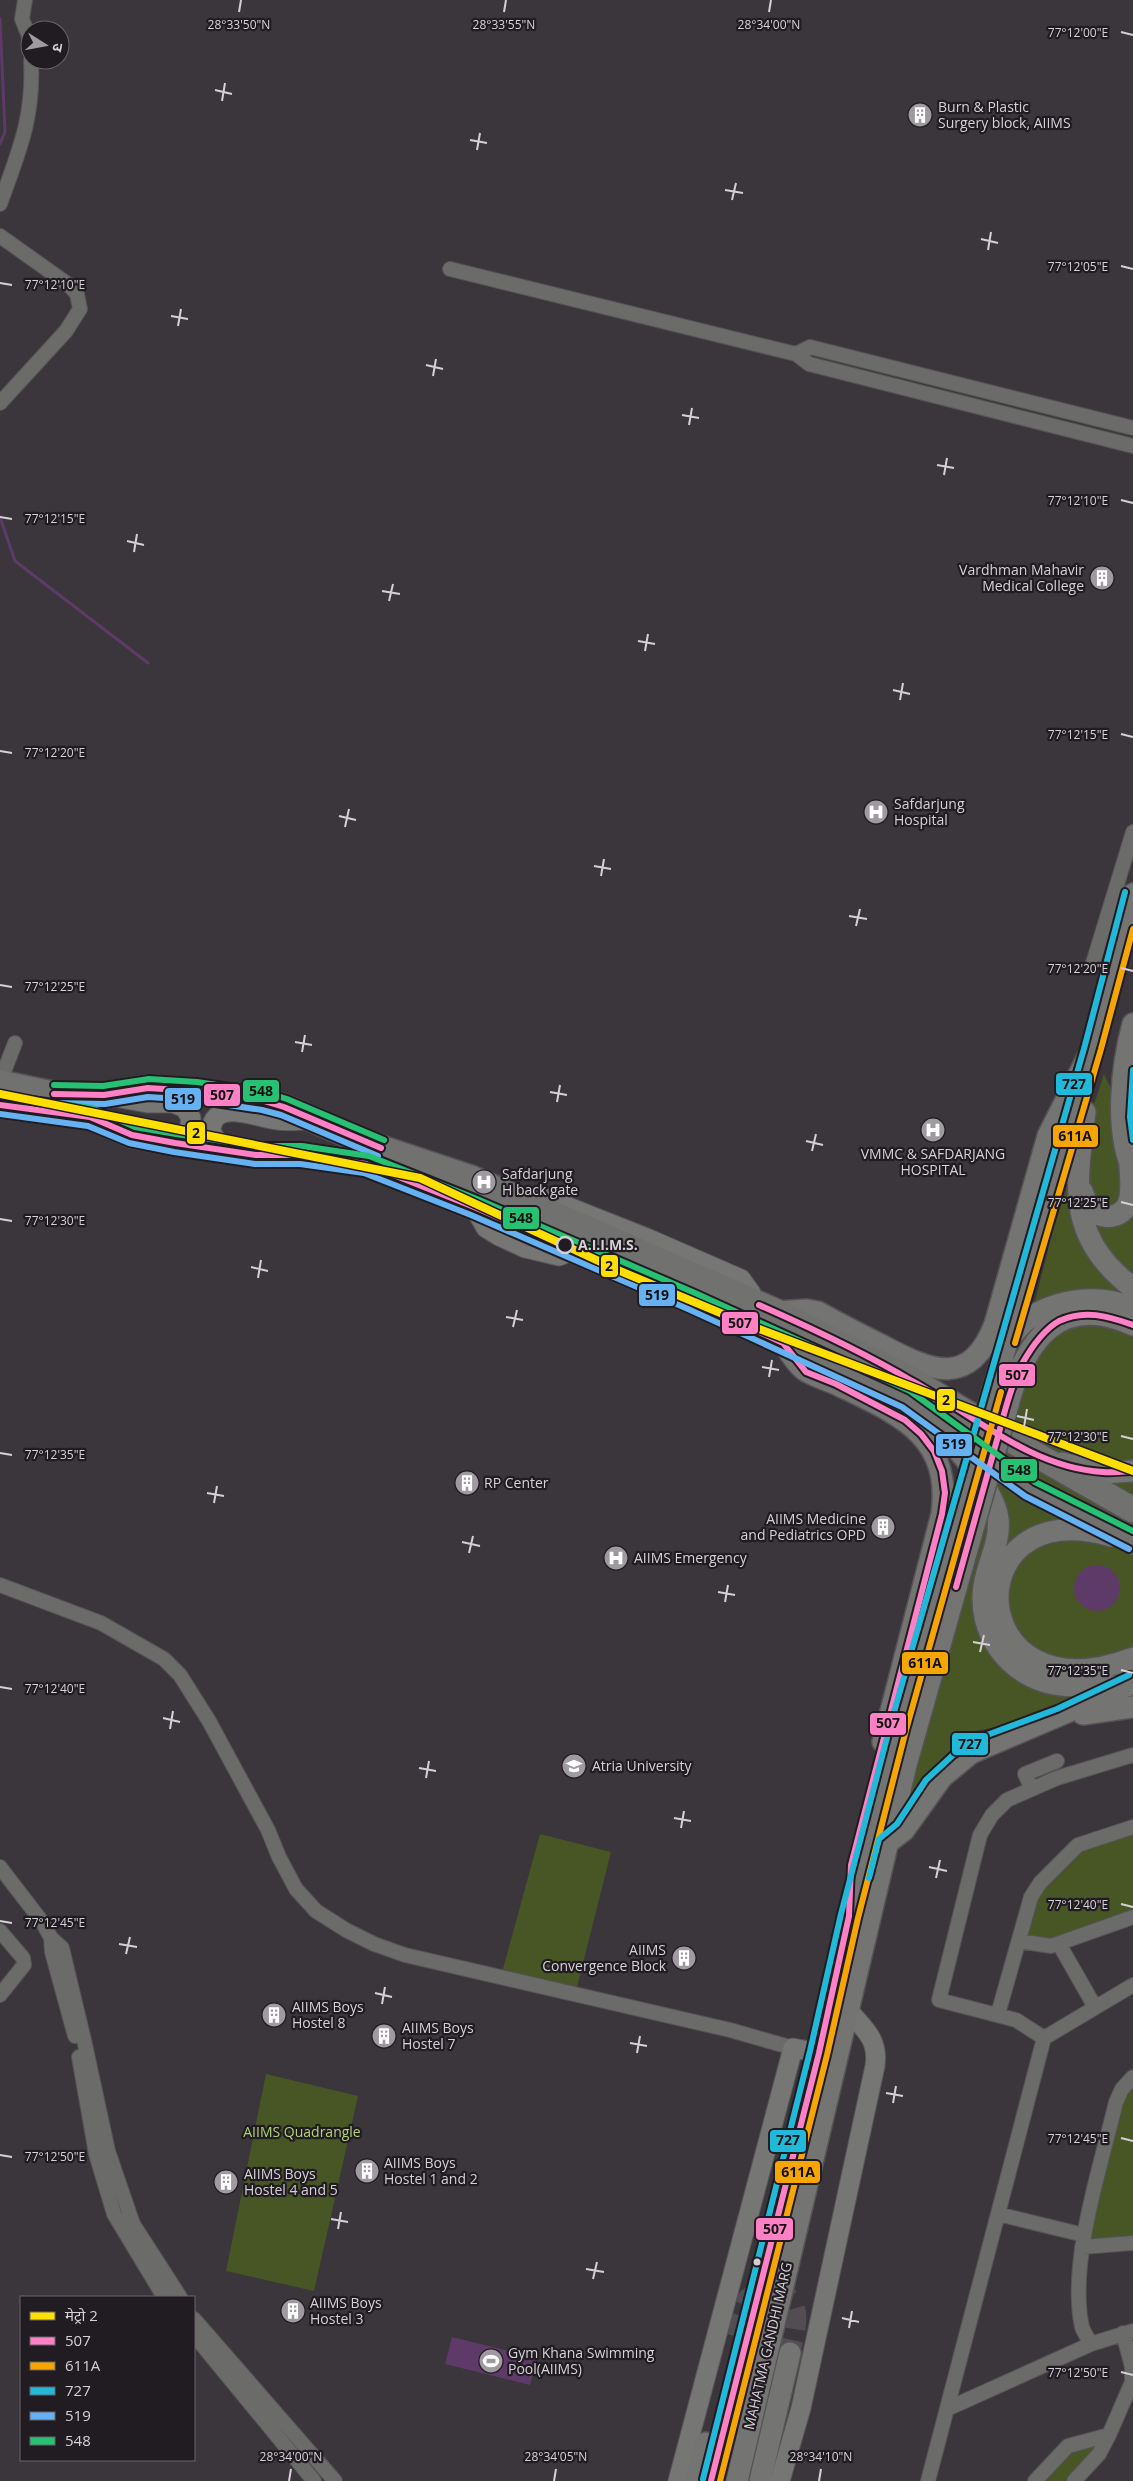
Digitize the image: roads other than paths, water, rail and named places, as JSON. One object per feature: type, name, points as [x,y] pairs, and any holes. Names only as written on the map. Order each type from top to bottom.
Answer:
[{"type":"highway","points":[[0,1083],[56,1095],[104,1095],[148,1088],[196,1091],[274,1103],[370,1145],[471,1178],[777,1312],[912,1380],[1033,1453],[1133,1510]]},
{"type":"highway","points":[[0,1105],[90,1117],[132,1134],[175,1143],[256,1156],[301,1155],[366,1164],[474,1207],[700,1304],[906,1399],[1030,1489],[1133,1542]]},
{"type":"main road","points":[[849,1916],[898,1728],[1007,1341],[1093,1047],[1133,894]]},
{"type":"main road","points":[[1077,1177],[1092,1210],[1101,1216],[1112,1216],[1122,1211],[1129,1202],[1132,1167],[1122,1106],[1124,1058],[1133,1024]]},
{"type":"main road","points":[[1093,1047],[1077,1177],[1080,1211],[1092,1242],[1111,1270],[1133,1288]]},
{"type":"main road","points":[[777,1312],[807,1310],[818,1312],[912,1361],[930,1368],[951,1368],[964,1365],[975,1358],[989,1341],[995,1324],[1048,1136],[1093,1047]]},
{"type":"main road","points":[[1007,1341],[1027,1320],[1064,1303],[1104,1300],[1133,1308]]},
{"type":"main road","name":"MAHATMA GANDHI MARG","points":[[737,2481],[886,1844],[906,1765],[1013,1384],[1038,1336],[1054,1323],[1072,1316],[1105,1316],[1133,1325]]},
{"type":"main road","points":[[783,1343],[806,1372],[836,1384],[905,1420],[921,1434],[934,1451],[942,1471],[944,1493],[942,1514],[851,1865],[849,1916]]},
{"type":"main road","points":[[906,1399],[946,1436],[979,1478],[996,1509],[999,1526],[984,1584],[983,1603],[989,1632],[999,1649],[1020,1670],[1044,1681],[1068,1686],[1130,1685]]},
{"type":"main road","points":[[1033,1453],[1089,1471],[1103,1473],[1133,1471]]},
{"type":"main road","points":[[1133,1542],[1085,1530],[1059,1530],[1042,1534],[1026,1542],[1008,1561],[998,1585],[997,1602],[1003,1628],[1012,1642],[1025,1654],[1040,1662],[1057,1667],[1089,1668],[1106,1666],[1133,1658]]},
{"type":"main road","points":[[886,1844],[904,1830],[934,1786],[958,1762],[983,1746],[1060,1717],[1130,1685]]},
{"type":"main road","points":[[1060,1717],[1133,1707]]},
{"type":"main road","name":"MAHATMA GANDHI MARG","points":[[711,2481],[819,2053],[849,1916]]},
{"type":"main road","points":[[696,2481],[735,2336]]},
{"type":"main road","points":[[760,2481],[790,2353]]},
{"type":"street","points":[[22,20],[25,0]]},
{"type":"street","points":[[0,204],[25,136],[30,110],[31,70]]},
{"type":"street","points":[[0,236],[69,285],[77,294],[80,309],[66,331],[0,402]]},
{"type":"street","points":[[450,269],[796,354],[809,364],[1133,446]]},
{"type":"street","points":[[796,354],[810,347],[1133,428]]},
{"type":"street","points":[[1093,962],[1133,832]]},
{"type":"street","points":[[0,1083],[15,1043]]},
{"type":"street","points":[[90,1117],[174,1139],[185,1135],[189,1130],[191,1118],[180,1104],[146,1103],[104,1095]]},
{"type":"street","points":[[301,1155],[222,1145],[213,1137],[211,1125],[218,1115],[229,1112],[278,1121],[313,1120]]},
{"type":"street","points":[[0,1585],[102,1623],[164,1659],[175,1670],[209,1721],[268,1830],[279,1857],[296,1889],[316,1911],[346,1930],[374,1944],[405,1955],[730,2030],[793,2048],[819,2053]]},
{"type":"street","points":[[1044,2038],[1016,2020],[939,2000],[980,1835],[992,1815],[1007,1800],[1057,1778],[1133,1755]]},
{"type":"street","points":[[1032,1789],[1026,1774],[1057,1761]]},
{"type":"street","points":[[998,2014],[1031,1897],[1040,1883],[1078,1845],[1115,1831],[1133,1827]]},
{"type":"street","points":[[0,1867],[43,1923],[51,1938],[62,1948],[108,2151],[130,2216],[179,2296]]},
{"type":"street","points":[[1019,1941],[1051,1946],[1133,1917]]},
{"type":"street","points":[[0,1931],[22,1958],[24,1965],[0,1995]]},
{"type":"street","points":[[51,1938],[52,1952],[76,2041],[96,2154],[114,2214],[163,2296]]},
{"type":"street","points":[[1059,1944],[1095,2007]]},
{"type":"street","points":[[928,2481],[1044,2038],[1133,1986]]},
{"type":"street","points":[[780,2481],[801,2408],[875,2066],[877,2052],[874,2040],[848,2010]]},
{"type":"street","points":[[678,2481],[793,2048]]},
{"type":"street","points":[[1090,2344],[1082,2326],[1079,2290],[1083,2241],[1116,2102],[1122,2089],[1133,2077]]},
{"type":"street","points":[[998,2214],[1083,2241],[1133,2243]]},
{"type":"street","points":[[195,2320],[335,2481]]},
{"type":"street","points":[[946,2415],[1009,2380],[1090,2344],[1128,2332],[1132,2382],[1099,2454],[1074,2481]]},
{"type":"street","points":[[195,2335],[314,2481]]},
{"type":"street","points":[[1009,2380],[1006,2374],[1036,2360]]},
{"type":"street","points":[[946,2415],[952,2422],[946,2446]]},
{"type":"street","points":[[1035,2481],[1068,2446],[1109,2435]]},
{"type":"waterway","points":[[0,19],[5,132],[0,144]]},
{"type":"waterway","points":[[0,517],[15,561],[148,663]]},
{"type":"tunnel","points":[[735,2336],[741,2311],[748,2299],[754,2294],[775,2291],[788,2298],[795,2310],[795,2326],[790,2353]]},
{"type":"metro line","name":"2","points":[[0,1094],[420,1178],[620,1271],[754,1327],[1133,1471]]},
{"type":"place","name":"Burn & Plastic Surgery block, AIIMS","points":[[920,115]]},
{"type":"place","name":"Vardhman Mahavir Medical College","points":[[1102,578]]},
{"type":"place","name":"Safdarjung Hospital","points":[[876,812]]},
{"type":"place","name":"VMMC & SAFDARJANG HOSPITAL","points":[[933,1130]]},
{"type":"place","name":"Safdarjung H back gate","points":[[484,1182]]},
{"type":"place","name":"A.I.I.M.S.","points":[[565,1245]]},
{"type":"place","name":"RP Center","points":[[467,1483]]},
{"type":"place","name":"AIIMS Medicine and Pediatrics OPD","points":[[883,1527]]},
{"type":"place","name":"AIIMS Emergency","points":[[616,1558]]},
{"type":"place","name":"Atria University","points":[[574,1766]]},
{"type":"place","name":"AIIMS Convergence Block","points":[[684,1958]]},
{"type":"place","name":"AIIMS Boys Hostel 8","points":[[274,2015]]},
{"type":"place","name":"AIIMS Boys Hostel 7","points":[[384,2036]]},
{"type":"place","name":"AIIMS Boys Hostel 1 and 2","points":[[367,2171]]},
{"type":"place","name":"AIIMS Boys Hostel 4 and 5","points":[[226,2182]]},
{"type":"place","name":"AIIMS Boys Hostel 3","points":[[293,2311]]},
{"type":"place","name":"Gym Khana Swimming Pool(AIIMS)","points":[[491,2361]]},
{"type":"park label","name":"AIIMS Quadrangle","points":[[302,2132]]}]
